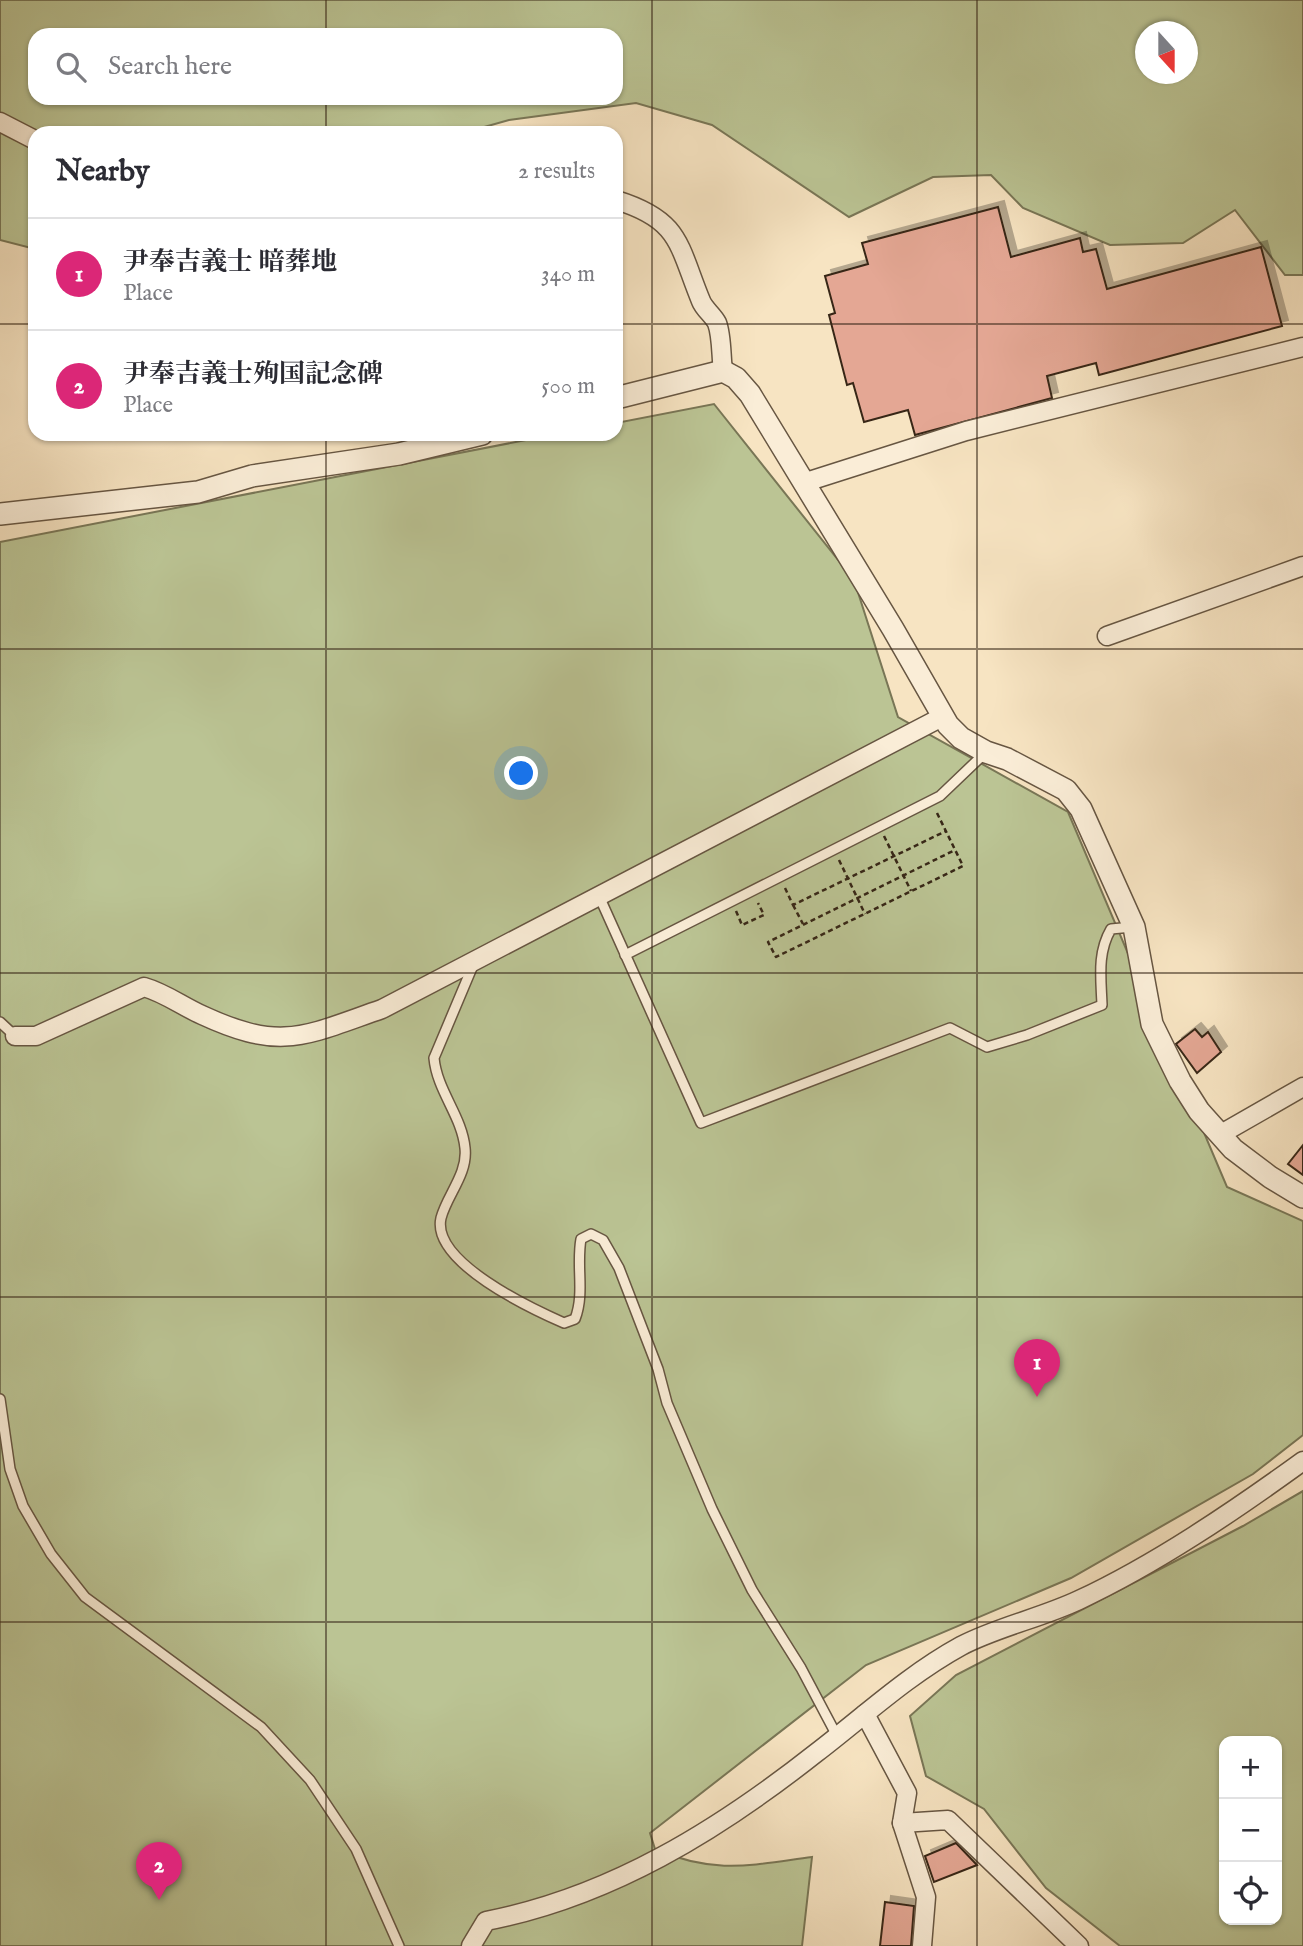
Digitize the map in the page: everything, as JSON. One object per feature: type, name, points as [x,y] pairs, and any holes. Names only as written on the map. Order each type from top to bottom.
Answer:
[{"type":"street","points":[[0,122],[28,136]]},
{"type":"street","points":[[623,202],[666,224],[678,239],[702,305],[716,322],[723,371]]},
{"type":"street","points":[[806,482],[966,431],[1303,347]]},
{"type":"street","points":[[623,396],[723,371],[736,378],[750,394],[806,482],[829,527],[894,629],[942,717],[961,738],[1066,790],[1081,809],[1134,927],[1152,1024],[1180,1081],[1199,1111],[1221,1134],[1269,1177],[1303,1197]]},
{"type":"street","points":[[0,514],[198,492],[253,476],[399,454],[453,441]]},
{"type":"street","points":[[1107,636],[1303,566]]},
{"type":"street","points":[[15,1036],[36,1036],[144,987],[237,1031],[279,1039],[304,1036],[382,1009],[942,717]]},
{"type":"street","points":[[1221,1134],[1303,1087]]},
{"type":"street","points":[[471,1946],[486,1921],[508,1919],[545,1908],[625,1877],[697,1838],[837,1737],[921,1671],[962,1645],[1075,1602],[1121,1580],[1303,1461]]},
{"type":"street","points":[[865,1714],[907,1793],[902,1823],[926,1897],[922,1946]]},
{"type":"street","points":[[902,1823],[948,1820],[1079,1946]]},
{"type":"lane","points":[[625,955],[940,796],[986,752]]},
{"type":"lane","points":[[598,896],[701,1123],[950,1028],[987,1047],[1027,1035],[1102,1005],[1101,952],[1105,939],[1111,929],[1134,927]]},
{"type":"lane","points":[[475,961],[434,1058],[436,1074],[462,1133],[466,1151],[460,1176],[441,1219],[442,1232],[453,1256],[473,1272],[565,1323],[575,1319],[581,1303],[577,1260],[580,1239],[591,1234],[603,1240],[619,1269],[659,1369],[667,1403],[712,1509],[752,1590],[802,1668],[837,1737]]},
{"type":"lane","points":[[0,1022],[15,1036]]},
{"type":"lane","points":[[0,1405],[10,1469],[23,1506],[51,1554],[85,1597],[261,1727],[310,1780],[356,1849],[399,1946]]},
{"type":"path","points":[[931,800],[963,866],[776,957],[768,942],[955,850]]},
{"type":"path","points":[[879,827],[911,891]]},
{"type":"path","points":[[793,905],[946,831]]},
{"type":"path","points":[[834,850],[865,914]]},
{"type":"path","points":[[779,877],[803,925]]},
{"type":"path","points":[[731,902],[742,925],[764,915],[758,902],[736,912]]},
{"type":"green space","points":[[0,0],[1303,0],[1303,275],[1285,275],[1235,210],[1183,243],[1110,245],[1023,208],[991,175],[933,177],[849,217],[712,125],[636,103],[623,105],[623,28],[28,28],[28,105],[621,105],[509,120],[488,126],[28,126],[28,247],[0,240]]},
{"type":"green space","points":[[714,404],[854,580],[898,717],[1068,812],[1227,1187],[1303,1221],[1303,1435],[1253,1474],[1071,1578],[866,1665],[650,1833],[655,1849],[676,1857],[715,1865],[751,1865],[812,1857],[802,1946],[0,1946],[0,542],[521,441],[623,441],[623,422]]},
{"type":"green space","points":[[1303,1491],[1303,1946],[1120,1946],[1046,1888],[984,1809],[926,1776],[910,1716],[956,1675],[1243,1526]]},
{"type":"building","points":[[998,207],[1011,257],[1080,238],[1083,252],[1096,249],[1107,289],[1261,247],[1282,326],[1099,375],[1096,363],[1047,376],[1052,398],[915,435],[908,410],[864,422],[853,383],[847,385],[829,315],[835,313],[825,276],[868,264],[862,243]]},
{"type":"building","points":[[1195,1029],[1202,1037],[1208,1032],[1221,1052],[1197,1073],[1176,1044]]},
{"type":"building","points":[[1303,1145],[1303,1175],[1288,1164]]},
{"type":"building","points":[[956,1843],[977,1865],[934,1882],[925,1856]]},
{"type":"building","points":[[885,1902],[914,1906],[911,1946],[880,1946]]},
{"type":"place","name":"尹奉吉義士 暗葬地","points":[[1037,1397]]},
{"type":"place","name":"尹奉吉義士殉国記念碑","points":[[159,1900]]}]
